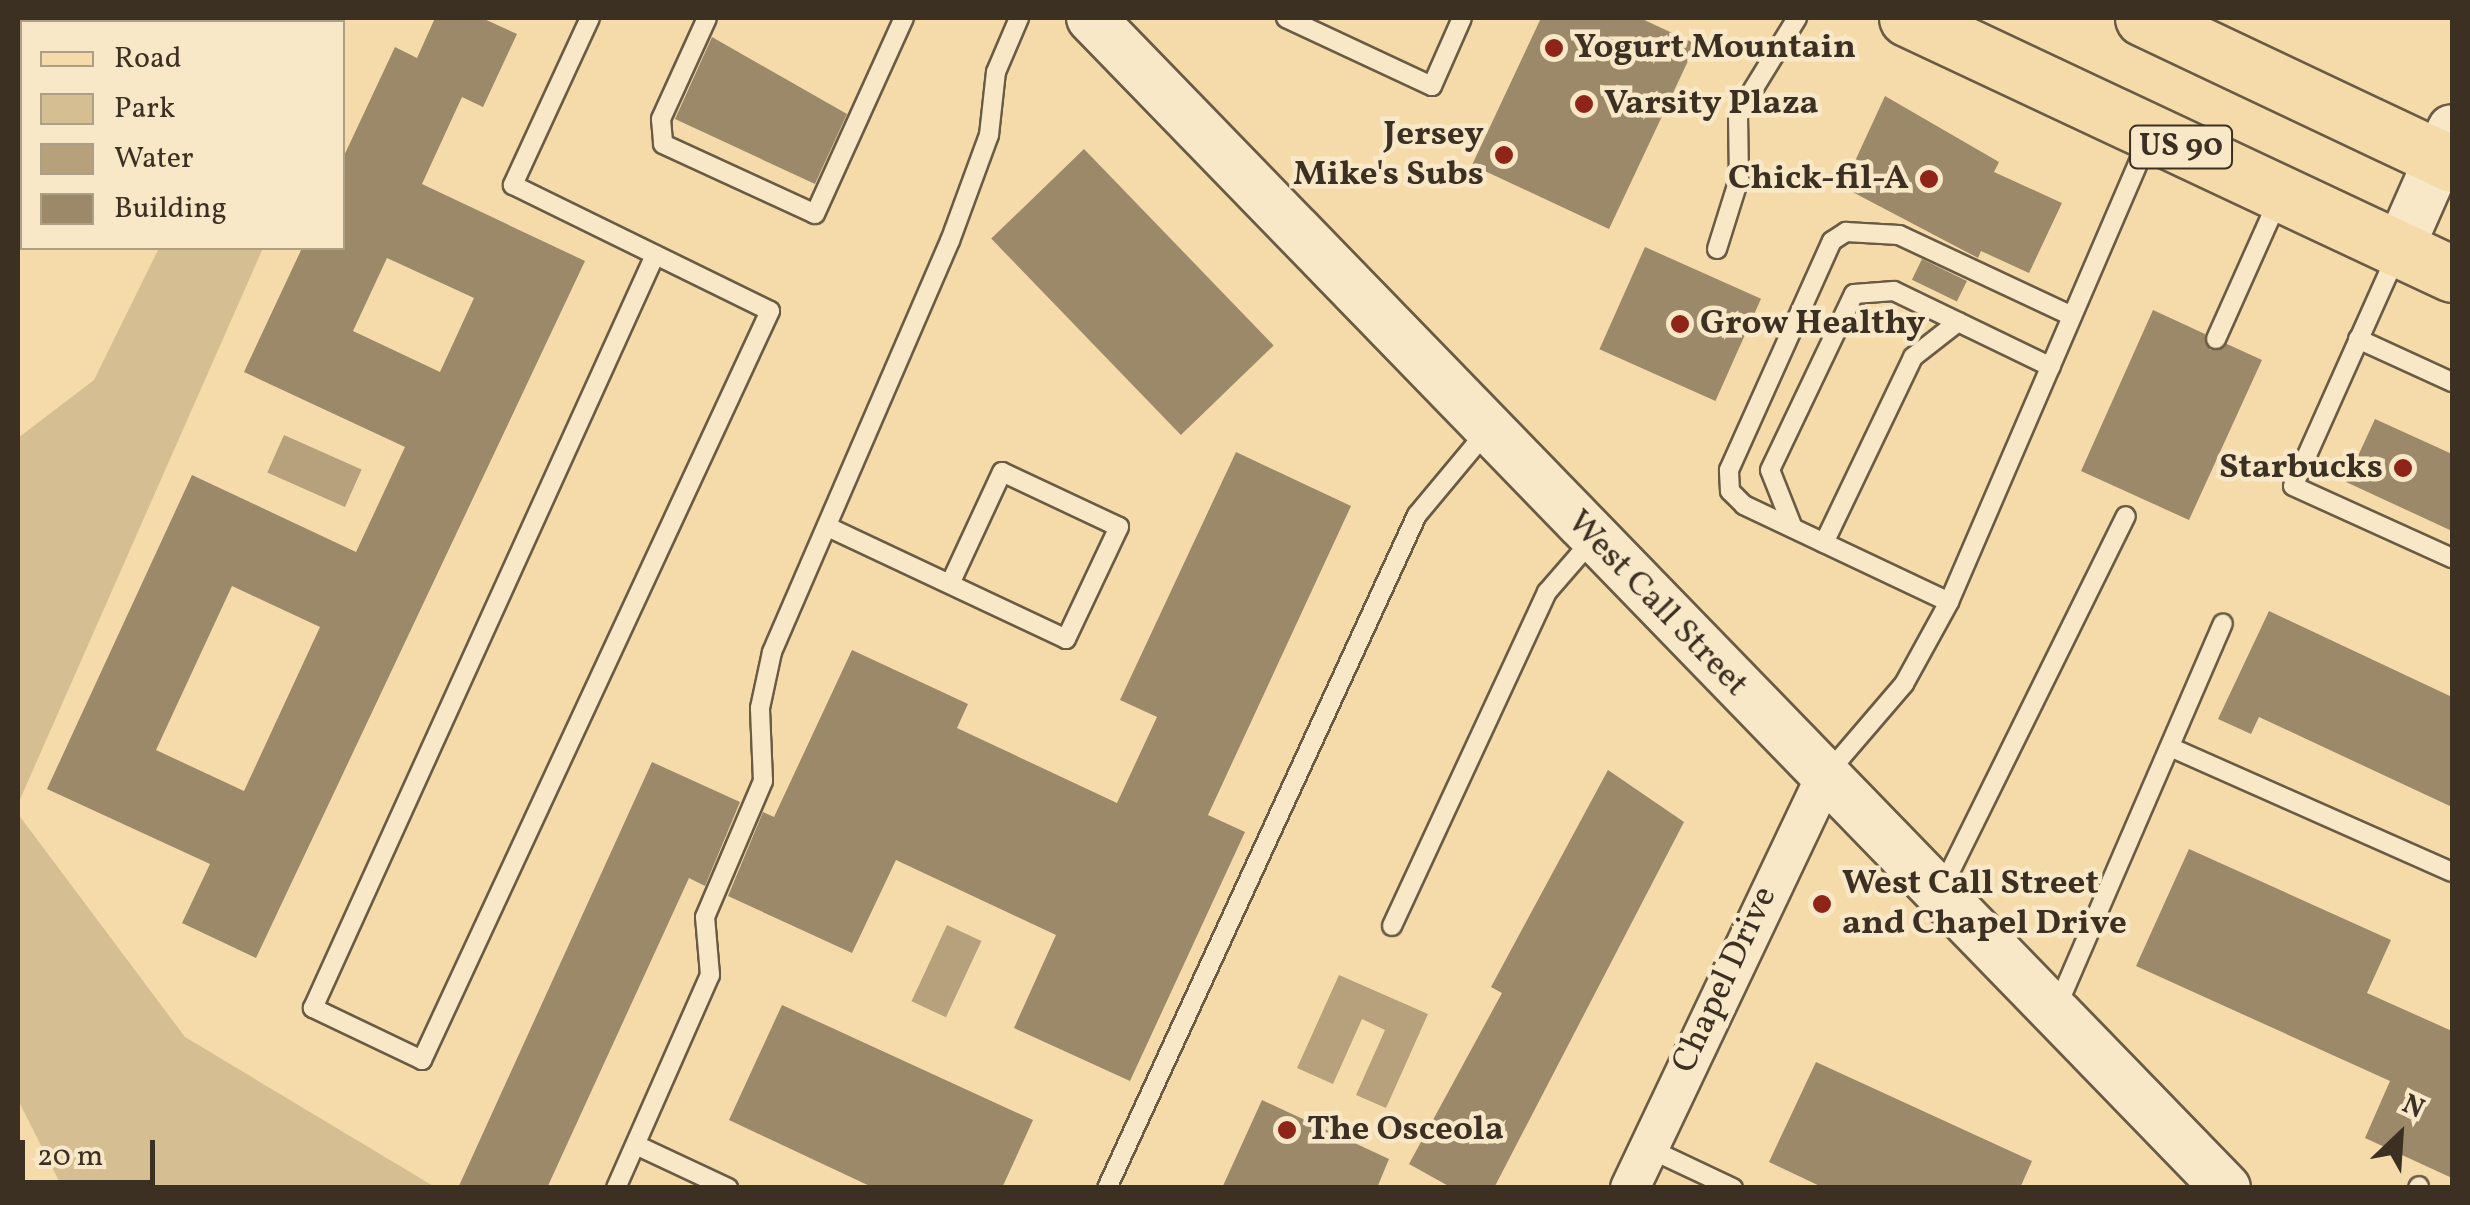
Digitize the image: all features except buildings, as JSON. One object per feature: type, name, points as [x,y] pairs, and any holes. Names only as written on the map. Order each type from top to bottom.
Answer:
[{"type":"main road","name":"US 90","points":[[1907,18],[2452,274]]},
{"type":"main road","points":[[2142,18],[2448,150]]},
{"type":"street","name":"West Call Street","points":[[1096,19],[1488,431],[2226,1188]]},
{"type":"street","points":[[2399,249],[2448,150]]},
{"type":"street","name":"Chapel Drive","points":[[1630,1188],[1826,775]]},
{"type":"lane","points":[[590,18],[513,185],[770,310],[422,1060],[313,1008],[655,255]]},
{"type":"lane","points":[[706,18],[661,119],[663,144],[815,214],[904,18]]},
{"type":"lane","points":[[616,1188],[710,975],[708,904],[763,780],[766,672],[950,241],[989,135],[999,61],[1019,18]]},
{"type":"lane","points":[[1286,18],[1432,86],[1462,18]]},
{"type":"lane","points":[[1717,249],[1739,179],[1738,114],[1797,18]]},
{"type":"lane","points":[[1826,775],[1904,684],[1949,602],[2152,133]]},
{"type":"lane","points":[[2216,339],[2281,194]]},
{"type":"lane","points":[[1949,602],[1744,504],[1730,491],[1729,470],[1832,241],[1868,228],[1899,234],[2072,316]]},
{"type":"lane","points":[[2399,249],[2293,486],[2452,558]]},
{"type":"lane","points":[[1794,528],[1770,470],[1854,294],[1894,291],[2051,368]]},
{"type":"lane","points":[[1824,543],[1913,356],[1958,322]]},
{"type":"lane","points":[[2358,339],[2452,382]]},
{"type":"lane","points":[[1107,1188],[1417,515],[1488,431]]},
{"type":"lane","points":[[828,527],[1066,639],[1118,527],[1002,472],[950,584]]},
{"type":"lane","points":[[1939,893],[2126,516]]},
{"type":"lane","points":[[1392,926],[1547,592],[1593,539]]},
{"type":"lane","points":[[2055,1011],[2223,624]]},
{"type":"lane","points":[[2170,747],[2452,872]]},
{"type":"lane","points":[[636,1146],[728,1188]]},
{"type":"lane","points":[[1648,1148],[1733,1188]]},
{"type":"green space","points":[[158,250],[262,250],[18,804],[18,438],[94,380]]},
{"type":"green space","points":[[18,814],[185,1037],[435,1187],[62,1187],[18,1100]]},
{"type":"water","points":[[284,435],[362,470],[345,507],[267,472]]},
{"type":"water","points":[[947,925],[981,941],[946,1017],[912,1001]]},
{"type":"water","points":[[1339,975],[1428,1014],[1386,1108],[1356,1095],[1385,1030],[1362,1019],[1333,1084],[1297,1068]]},
{"type":"place","name":"Yogurt Mountain","points":[[1554,48]]},
{"type":"place","name":"Varsity Plaza","points":[[1584,104]]},
{"type":"place","name":"Jersey Mike's Subs","points":[[1504,155]]},
{"type":"place","name":"Chick-fil-A","points":[[1929,179]]},
{"type":"place","name":"Grow Healthy","points":[[1680,324]]},
{"type":"place","name":"Starbucks","points":[[2403,468]]},
{"type":"place","name":"West Call Street and Chapel Drive","points":[[1822,904]]},
{"type":"place","name":"The Osceola","points":[[1287,1130]]}]
